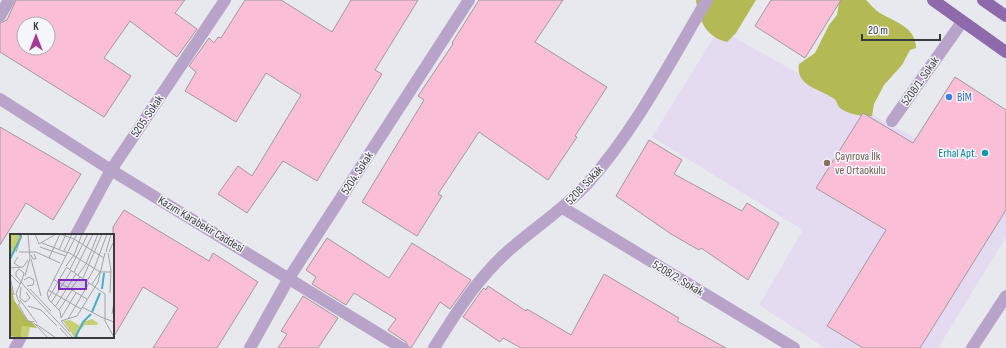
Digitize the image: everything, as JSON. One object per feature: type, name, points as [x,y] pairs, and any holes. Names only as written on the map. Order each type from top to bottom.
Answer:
[{"type":"main road","points":[[933,0],[1006,52]]},
{"type":"main road","points":[[983,0],[1006,16]]},
{"type":"street","points":[[0,16],[9,0]]},
{"type":"street","name":"5205. Sokak","points":[[77,234],[111,170],[225,0]]},
{"type":"street","name":"5204. Sokak","points":[[250,348],[289,278],[469,0]]},
{"type":"street","name":"5208. Sokak","points":[[434,348],[470,291],[485,274],[527,235],[563,208],[608,160],[638,115],[707,0]]},
{"type":"street","name":"5208/1. Sokak","points":[[892,121],[962,22]]},
{"type":"street","name":"Kazım Karabekir Caddesi","points":[[0,99],[111,170],[402,348]]},
{"type":"street","name":"5208/2. Sokak","points":[[563,208],[794,348]]},
{"type":"street","points":[[972,348],[1006,296]]},
{"type":"street","points":[[15,348],[20,338]]},
{"type":"shaded area","name":"Çayırova İlk ve Ortaokulu","points":[[719,29],[1006,189],[1006,237],[938,348],[825,348],[759,305],[803,230],[652,137]]},
{"type":"green space","points":[[696,0],[756,0],[736,33],[727,42],[714,37],[705,27],[701,21]]},
{"type":"green space","points":[[837,0],[866,0],[878,12],[898,22],[909,30],[915,41],[916,48],[910,50],[902,65],[884,85],[874,104],[872,116],[856,115],[843,110],[834,99],[805,82],[799,71],[799,64],[815,53],[829,25],[837,15],[839,3]]},
{"type":"building","points":[[16,0],[185,0],[175,13],[197,29],[177,57],[130,21],[104,58],[131,76],[104,117],[0,52],[0,23],[7,20]]},
{"type":"building","points":[[245,0],[281,0],[332,32],[351,0],[418,0],[375,70],[382,74],[317,181],[283,161],[247,213],[218,194],[238,166],[252,176],[301,95],[266,73],[236,122],[185,91],[196,72],[189,66],[209,38],[214,43],[218,37],[221,38]]},
{"type":"building","points":[[479,0],[563,0],[535,42],[607,87],[575,136],[577,137],[548,180],[479,132],[438,194],[442,196],[417,236],[362,202],[424,100],[418,96],[453,44],[452,43]]},
{"type":"building","points":[[771,0],[841,0],[805,58],[755,26]]},
{"type":"building","points":[[955,77],[1006,110],[1006,210],[920,348],[863,348],[827,326],[886,230],[816,188],[863,113],[913,143]]},
{"type":"building","points":[[0,127],[81,174],[53,220],[26,203],[0,245]]},
{"type":"building","points":[[649,140],[682,160],[674,174],[742,211],[747,203],[779,223],[748,280],[701,248],[699,250],[671,234],[616,196]]},
{"type":"building","points":[[124,210],[209,261],[213,253],[258,282],[217,348],[153,348],[178,308],[143,287],[114,336],[113,227]]},
{"type":"building","points":[[327,238],[389,278],[412,243],[471,280],[450,309],[440,302],[411,348],[409,348],[406,342],[388,330],[396,319],[354,293],[346,305],[312,284],[316,277],[306,270]]},
{"type":"building","points":[[604,274],[679,318],[677,321],[726,348],[521,348],[503,338],[500,342],[463,317],[482,290],[484,288],[486,290],[488,286],[526,311],[527,309],[571,335]]},
{"type":"building","points":[[303,296],[338,318],[318,348],[278,348],[287,334],[281,331]]},
{"type":"place","name":"BİM","points":[[949,97]]},
{"type":"place","name":"Erhal Apt.","points":[[985,153]]},
{"type":"place","name":"Çayırova İlk ve Ortaokulu","points":[[827,163]]}]
